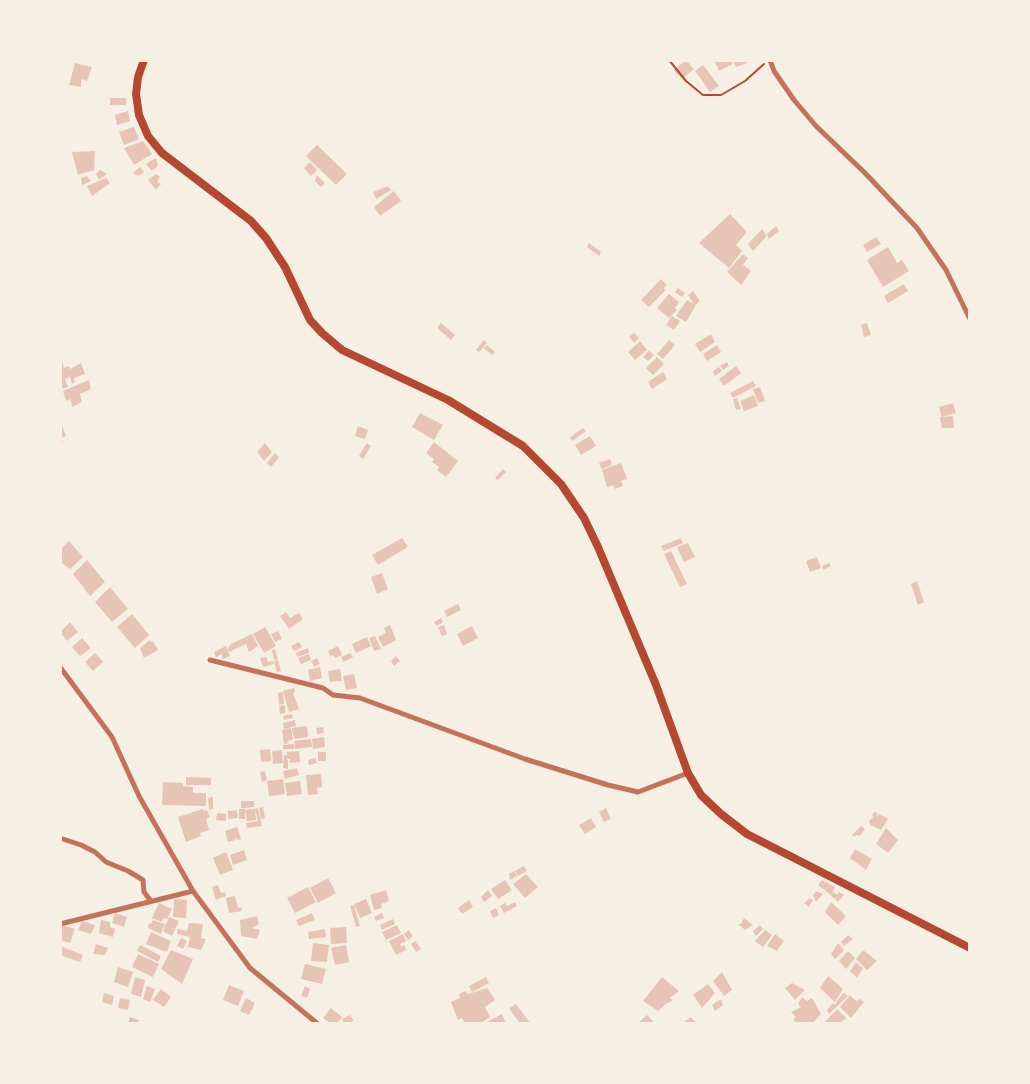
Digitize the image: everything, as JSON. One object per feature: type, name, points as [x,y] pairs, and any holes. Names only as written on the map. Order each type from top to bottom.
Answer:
[{"type":"main road","points":[[144,60],[136,94],[139,115],[148,136],[162,153],[251,221],[266,238],[285,267],[310,320],[322,333],[342,350],[448,400],[523,446],[561,484],[584,518],[598,547],[656,685],[687,773],[701,795],[747,834],[970,948]]},
{"type":"street","points":[[769,60],[794,100],[816,126],[917,228],[946,270],[970,319]]},
{"type":"street","points":[[210,660],[323,688],[333,695],[360,698],[525,759],[638,792],[687,773]]},
{"type":"street","points":[[60,667],[112,737],[139,796],[193,891],[250,968],[318,1024]]},
{"type":"street","points":[[60,838],[81,845],[106,862],[143,880],[144,892],[151,901]]},
{"type":"street","points":[[60,924],[193,891]]},
{"type":"path","points":[[669,60],[686,81],[704,95],[721,95],[745,81],[769,60]]},
{"type":"building","points":[[686,60],[694,69],[682,79],[674,70]]},
{"type":"building","points":[[714,60],[731,60],[733,64],[719,71]]},
{"type":"building","points":[[733,60],[746,60],[747,63],[736,67]]},
{"type":"building","points":[[75,63],[92,67],[87,81],[81,79],[81,87],[69,85]]},
{"type":"building","points":[[703,65],[719,86],[710,92],[695,71]]},
{"type":"building","points":[[110,98],[126,98],[126,105],[110,105]]},
{"type":"building","points":[[128,111],[130,121],[117,125],[115,115]]},
{"type":"building","points":[[134,127],[139,139],[124,145],[119,132]]},
{"type":"building","points":[[143,141],[152,154],[134,165],[124,148]]},
{"type":"building","points":[[317,145],[347,174],[336,185],[306,156]]},
{"type":"building","points":[[95,151],[94,170],[78,175],[72,152]]},
{"type":"building","points":[[156,158],[158,166],[152,171],[146,164]]},
{"type":"building","points":[[310,162],[317,170],[311,176],[304,168]]},
{"type":"building","points":[[140,167],[144,172],[139,176],[133,173]]},
{"type":"building","points":[[100,170],[107,174],[99,180],[96,174]]},
{"type":"building","points":[[156,174],[160,177],[157,182],[161,184],[156,190],[148,180]]},
{"type":"building","points":[[317,175],[325,183],[321,187],[315,181]]},
{"type":"building","points":[[87,176],[91,181],[82,185],[81,178]]},
{"type":"building","points":[[106,178],[110,183],[92,196],[87,186]]},
{"type":"building","points":[[388,186],[391,190],[376,199],[373,192]]},
{"type":"building","points":[[394,191],[401,201],[380,216],[374,207]]},
{"type":"building","points":[[730,214],[747,232],[736,245],[742,251],[729,268],[699,243]]},
{"type":"building","points":[[776,226],[779,231],[769,239],[767,234]]},
{"type":"building","points":[[762,229],[767,236],[753,251],[748,244]]},
{"type":"building","points":[[876,237],[881,244],[867,252],[863,245]]},
{"type":"building","points":[[589,243],[601,252],[599,256],[587,247]]},
{"type":"building","points":[[888,247],[897,263],[902,260],[909,271],[883,287],[867,260]]},
{"type":"building","points":[[743,254],[748,258],[743,265],[751,271],[741,285],[727,272]]},
{"type":"building","points":[[661,279],[667,285],[664,288],[665,291],[649,307],[641,300]]},
{"type":"building","points":[[904,284],[908,291],[888,303],[884,296]]},
{"type":"building","points":[[678,288],[685,293],[682,297],[675,292]]},
{"type":"building","points":[[693,291],[700,301],[695,305],[688,295]]},
{"type":"building","points":[[669,294],[679,302],[675,308],[677,310],[669,318],[657,308]]},
{"type":"building","points":[[687,300],[696,305],[686,322],[676,316]]},
{"type":"building","points":[[672,316],[680,321],[674,330],[666,325]]},
{"type":"building","points":[[441,323],[455,335],[451,340],[437,328]]},
{"type":"building","points":[[867,323],[871,335],[864,337],[861,325]]},
{"type":"building","points":[[634,333],[639,338],[634,343],[629,337]]},
{"type":"building","points":[[711,334],[715,342],[700,352],[695,344]]},
{"type":"building","points":[[484,340],[487,343],[479,352],[476,350]]},
{"type":"building","points":[[669,340],[675,345],[663,359],[657,354]]},
{"type":"building","points":[[640,341],[647,350],[635,360],[628,352]]},
{"type":"building","points":[[487,345],[495,352],[492,355],[484,348]]},
{"type":"building","points":[[717,345],[721,352],[707,361],[703,354]]},
{"type":"building","points":[[649,350],[654,355],[648,361],[643,357]]},
{"type":"building","points":[[657,357],[664,364],[653,375],[646,368]]},
{"type":"building","points":[[62,361],[64,368],[69,366],[70,369],[81,363],[85,374],[74,378],[75,382],[72,384],[70,377],[65,379],[68,387],[60,389],[60,362]]},
{"type":"building","points":[[727,362],[729,366],[723,370],[720,366]]},
{"type":"building","points":[[736,366],[741,373],[724,386],[719,379]]},
{"type":"building","points":[[719,367],[722,371],[715,376],[713,371]]},
{"type":"building","points":[[663,372],[667,379],[652,389],[648,382]]},
{"type":"building","points":[[89,380],[91,389],[80,394],[82,402],[72,407],[71,399],[66,401],[63,391]]},
{"type":"building","points":[[753,381],[756,386],[733,398],[730,393]]},
{"type":"building","points":[[760,387],[765,401],[758,403],[753,389]]},
{"type":"building","points":[[754,395],[758,406],[744,411],[740,401]]},
{"type":"building","points":[[737,398],[741,409],[736,410],[733,399]]},
{"type":"building","points":[[953,403],[956,413],[942,417],[939,407]]},
{"type":"building","points":[[420,413],[443,425],[434,440],[412,427]]},
{"type":"building","points":[[953,416],[954,428],[942,428],[940,417]]},
{"type":"building","points":[[60,420],[66,436],[61,438],[63,443],[60,444]]},
{"type":"building","points":[[358,426],[368,430],[365,439],[355,436]]},
{"type":"building","points":[[583,428],[586,431],[572,441],[570,437]]},
{"type":"building","points":[[590,436],[596,446],[581,455],[575,445]]},
{"type":"building","points":[[434,442],[458,461],[446,477],[437,470],[439,467],[432,462],[434,459],[426,453]]},
{"type":"building","points":[[265,443],[272,452],[264,461],[257,452]]},
{"type":"building","points":[[367,443],[371,446],[363,459],[359,456]]},
{"type":"building","points":[[275,453],[279,457],[271,467],[267,463]]},
{"type":"building","points":[[610,459],[612,465],[602,469],[599,463]]},
{"type":"building","points":[[621,463],[627,479],[621,481],[623,486],[615,489],[613,485],[607,487],[602,470]]},
{"type":"building","points":[[503,469],[506,472],[498,480],[495,478]]},
{"type":"building","points":[[402,538],[408,547],[378,565],[372,555]]},
{"type":"building","points":[[681,538],[683,543],[664,551],[661,546]]},
{"type":"building","points":[[69,541],[83,557],[70,569],[60,562],[60,550]]},
{"type":"building","points":[[688,543],[695,557],[684,562],[677,547]]},
{"type":"building","points":[[671,551],[687,584],[680,587],[664,554]]},
{"type":"building","points":[[817,557],[821,568],[810,572],[806,561]]},
{"type":"building","points":[[87,560],[105,582],[90,596],[73,574]]},
{"type":"building","points":[[829,563],[831,566],[823,570],[822,566]]},
{"type":"building","points":[[382,573],[388,589],[377,594],[371,577]]},
{"type":"building","points":[[917,581],[924,602],[918,605],[911,584]]},
{"type":"building","points":[[110,587],[128,609],[112,622],[95,602]]},
{"type":"building","points":[[458,604],[461,610],[447,617],[444,611]]},
{"type":"building","points":[[286,612],[290,618],[299,613],[303,619],[289,629],[280,616]]},
{"type":"building","points":[[132,614],[149,635],[135,648],[117,627]]},
{"type":"building","points":[[441,618],[443,622],[437,626],[434,622]]},
{"type":"building","points":[[70,622],[78,632],[67,641],[60,632]]},
{"type":"building","points":[[390,625],[396,640],[383,647],[378,637],[386,633],[384,628]]},
{"type":"building","points":[[444,625],[447,634],[442,636],[438,627]]},
{"type":"building","points":[[472,626],[478,638],[463,646],[457,634]]},
{"type":"building","points":[[265,627],[276,646],[264,653],[253,634]]},
{"type":"building","points":[[278,631],[282,639],[275,642],[271,634]]},
{"type":"building","points":[[252,634],[258,646],[249,652],[246,644],[229,652],[228,648],[231,644]]},
{"type":"building","points":[[375,636],[381,649],[374,651],[369,638]]},
{"type":"building","points":[[367,637],[371,646],[356,653],[352,644]]},
{"type":"building","points":[[82,638],[91,648],[80,656],[72,647]]},
{"type":"building","points":[[150,640],[158,650],[144,658],[140,648]]},
{"type":"building","points":[[299,642],[302,647],[294,651],[291,646]]},
{"type":"building","points":[[226,646],[230,656],[223,659],[221,654],[216,658],[214,652]]},
{"type":"building","points":[[338,646],[342,655],[335,658],[333,655],[330,656],[328,651]]},
{"type":"building","points":[[308,648],[309,653],[297,657],[296,653]]},
{"type":"building","points":[[275,649],[278,659],[274,660],[272,650]]},
{"type":"building","points":[[95,653],[103,662],[93,671],[85,662]]},
{"type":"building","points":[[350,653],[353,657],[343,662],[341,657]]},
{"type":"building","points":[[309,654],[311,660],[301,664],[298,658]]},
{"type":"building","points":[[396,656],[400,661],[394,666],[391,661]]},
{"type":"building","points":[[266,657],[268,662],[273,661],[274,664],[263,667],[260,658]]},
{"type":"building","points":[[317,658],[320,664],[314,667],[311,661]]},
{"type":"building","points":[[278,660],[281,671],[277,672],[274,661]]},
{"type":"building","points":[[320,667],[322,678],[310,681],[308,670]]},
{"type":"building","points":[[340,669],[342,681],[330,682],[328,671]]},
{"type":"building","points":[[354,674],[357,688],[346,690],[343,676]]},
{"type":"building","points":[[294,688],[293,693],[299,709],[289,712],[283,691]]},
{"type":"building","points":[[283,692],[284,704],[279,705],[278,693]]},
{"type":"building","points":[[285,705],[285,713],[280,714],[279,706]]},
{"type":"building","points":[[292,714],[293,718],[284,720],[283,716]]},
{"type":"building","points":[[295,720],[296,726],[284,729],[283,723]]},
{"type":"building","points":[[307,726],[308,737],[294,739],[292,728]]},
{"type":"building","points":[[323,727],[324,733],[317,734],[316,728]]},
{"type":"building","points":[[291,728],[293,740],[284,744],[282,730]]},
{"type":"building","points":[[324,737],[325,747],[313,749],[312,739]]},
{"type":"building","points":[[311,739],[312,747],[295,749],[294,741]]},
{"type":"building","points":[[294,744],[294,749],[283,749],[283,745]]},
{"type":"building","points":[[270,749],[271,761],[261,762],[260,750]]},
{"type":"building","points":[[282,750],[283,763],[273,764],[272,751]]},
{"type":"building","points":[[299,751],[300,762],[290,763],[290,759],[286,759],[288,769],[283,768],[286,752]]},
{"type":"building","points":[[318,752],[326,752],[326,761],[318,761]]},
{"type":"building","points":[[315,758],[317,763],[309,765],[308,760]]},
{"type":"building","points":[[297,768],[299,775],[285,779],[283,771]]},
{"type":"building","points":[[265,771],[267,780],[262,782],[260,772]]},
{"type":"building","points":[[321,774],[322,787],[317,788],[318,794],[308,795],[306,775]]},
{"type":"building","points":[[186,777],[211,778],[211,785],[186,785]]},
{"type":"building","points":[[283,779],[285,794],[269,796],[267,781]]},
{"type":"building","points":[[300,781],[302,794],[287,796],[285,783]]},
{"type":"building","points":[[163,782],[183,783],[183,786],[193,787],[193,793],[206,793],[206,806],[162,805]]},
{"type":"building","points":[[213,797],[213,809],[209,810],[208,798]]},
{"type":"building","points":[[241,801],[254,801],[254,807],[241,808]]},
{"type":"building","points":[[263,807],[265,818],[261,819],[259,808]]},
{"type":"building","points":[[258,808],[262,826],[247,828],[246,823],[258,821],[255,809]]},
{"type":"building","points":[[606,808],[611,819],[604,822],[599,812]]},
{"type":"building","points":[[203,809],[207,810],[210,817],[206,819],[209,830],[186,842],[178,817]]},
{"type":"building","points":[[239,809],[245,809],[245,819],[239,819]]},
{"type":"building","points":[[255,809],[256,820],[247,821],[245,810]]},
{"type":"building","points":[[237,810],[238,818],[228,819],[228,811]]},
{"type":"building","points":[[874,812],[878,813],[876,817],[880,814],[888,819],[881,830],[870,825],[869,821]]},
{"type":"building","points":[[217,813],[226,814],[226,821],[216,820]]},
{"type":"building","points":[[591,818],[596,827],[585,834],[579,825]]},
{"type":"building","points":[[861,826],[865,829],[860,836],[852,835]]},
{"type":"building","points":[[237,827],[241,839],[237,840],[236,837],[235,840],[228,842],[225,831]]},
{"type":"building","points":[[886,828],[898,840],[888,853],[876,844]]},
{"type":"building","points":[[855,849],[872,859],[866,870],[850,858]]},
{"type":"building","points":[[244,850],[247,860],[233,865],[230,855]]},
{"type":"building","points":[[226,852],[233,870],[220,875],[213,858]]},
{"type":"building","points":[[524,866],[527,871],[518,876],[515,871]]},
{"type":"building","points":[[514,871],[517,876],[510,880],[509,874]]},
{"type":"building","points":[[526,874],[538,887],[525,898],[513,884]]},
{"type":"building","points":[[328,878],[336,893],[318,903],[310,888]]},
{"type":"building","points":[[505,880],[512,890],[498,899],[491,889]]},
{"type":"building","points":[[822,880],[835,887],[831,895],[818,885]]},
{"type":"building","points":[[218,885],[221,893],[225,892],[226,896],[216,900],[212,887]]},
{"type":"building","points":[[308,887],[316,902],[295,913],[287,898]]},
{"type":"building","points":[[386,890],[389,901],[381,904],[382,908],[374,910],[370,895]]},
{"type":"building","points":[[488,890],[492,896],[484,902],[481,897]]},
{"type":"building","points":[[816,891],[823,894],[816,902],[813,895]]},
{"type":"building","points":[[833,892],[837,895],[839,892],[844,895],[838,902],[835,899],[837,897],[834,899],[831,896]]},
{"type":"building","points":[[235,896],[238,908],[241,907],[242,911],[229,913],[226,898]]},
{"type":"building","points":[[810,898],[813,900],[809,907],[804,903]]},
{"type":"building","points":[[174,899],[187,900],[186,918],[173,917]]},
{"type":"building","points":[[366,899],[372,913],[360,918],[354,904]]},
{"type":"building","points":[[469,900],[473,907],[462,914],[458,908]]},
{"type":"building","points":[[515,902],[517,906],[504,913],[500,906],[505,903],[507,906]]},
{"type":"building","points":[[831,902],[846,916],[838,925],[825,912]]},
{"type":"building","points":[[159,903],[172,909],[167,919],[164,918],[162,922],[152,918]]},
{"type":"building","points":[[354,905],[360,926],[356,927],[350,906]]},
{"type":"building","points":[[496,908],[499,915],[493,918],[490,911]]},
{"type":"building","points":[[115,913],[127,917],[124,927],[112,923]]},
{"type":"building","points":[[312,913],[315,920],[299,926],[296,920]]},
{"type":"building","points":[[382,913],[384,918],[376,921],[374,917]]},
{"type":"building","points":[[257,916],[259,924],[252,928],[260,930],[257,939],[241,936],[240,920]]},
{"type":"building","points":[[169,917],[179,921],[172,936],[163,931]]},
{"type":"building","points":[[744,918],[753,925],[745,930],[738,924],[741,924]]},
{"type":"building","points":[[393,919],[395,924],[382,930],[380,925]]},
{"type":"building","points":[[101,920],[110,922],[110,927],[115,929],[113,937],[99,933]]},
{"type":"building","points":[[153,920],[165,924],[161,934],[148,928],[149,923],[151,924]]},
{"type":"building","points":[[82,921],[95,925],[91,934],[78,930]]},
{"type":"building","points":[[189,923],[203,924],[201,938],[206,939],[201,950],[188,947],[190,937],[177,934],[178,929],[187,931]]},
{"type":"building","points":[[62,925],[75,929],[70,943],[60,940]]},
{"type":"building","points":[[397,925],[401,933],[386,940],[382,932]]},
{"type":"building","points":[[760,925],[763,929],[756,936],[753,931]]},
{"type":"building","points":[[346,927],[347,943],[331,944],[330,928]]},
{"type":"building","points":[[325,929],[326,937],[309,939],[308,932]]},
{"type":"building","points":[[409,930],[413,936],[408,940],[404,934]]},
{"type":"building","points":[[765,930],[772,935],[763,947],[755,941]]},
{"type":"building","points":[[151,932],[171,941],[167,952],[146,944]]},
{"type":"building","points":[[403,934],[406,941],[400,944],[401,947],[404,945],[406,950],[396,955],[389,941]]},
{"type":"building","points":[[775,934],[784,941],[777,951],[767,946]]},
{"type":"building","points":[[848,935],[853,939],[844,946],[841,942]]},
{"type":"building","points":[[181,938],[187,941],[183,949],[177,946]]},
{"type":"building","points":[[415,941],[421,949],[416,952],[411,944]]},
{"type":"building","points":[[313,943],[329,945],[327,962],[311,961]]},
{"type":"building","points":[[838,943],[844,950],[835,959],[831,954]]},
{"type":"building","points":[[96,944],[108,948],[105,955],[93,954]]},
{"type":"building","points":[[140,945],[161,956],[158,962],[137,951]]},
{"type":"building","points":[[346,945],[349,962],[335,965],[331,948]]},
{"type":"building","points":[[60,946],[83,955],[80,962],[60,955]]},
{"type":"building","points":[[171,950],[193,959],[182,984],[161,969]]},
{"type":"building","points":[[863,950],[877,961],[867,970],[856,959]]},
{"type":"building","points":[[848,951],[855,958],[846,969],[839,961]]},
{"type":"building","points":[[138,954],[159,964],[153,977],[132,967]]},
{"type":"building","points":[[856,962],[863,968],[857,978],[850,971]]},
{"type":"building","points":[[305,964],[326,969],[322,984],[301,979]]},
{"type":"building","points":[[118,967],[133,972],[128,987],[114,982]]},
{"type":"building","points":[[722,972],[732,990],[724,996],[713,981]]},
{"type":"building","points":[[828,976],[843,989],[835,1002],[820,988]]},
{"type":"building","points":[[135,977],[145,980],[141,997],[131,994]]},
{"type":"building","points":[[486,977],[489,983],[472,992],[469,986]]},
{"type":"building","points":[[662,977],[679,991],[670,998],[673,1000],[658,1011],[643,1001]]},
{"type":"building","points":[[792,983],[805,990],[795,1000],[785,988]]},
{"type":"building","points":[[708,984],[715,993],[702,1008],[693,995]]},
{"type":"building","points":[[229,985],[244,991],[238,1006],[223,1000]]},
{"type":"building","points":[[147,986],[155,989],[150,1002],[143,999]]},
{"type":"building","points":[[305,986],[310,989],[307,998],[301,996]]},
{"type":"building","points":[[487,988],[495,1000],[485,1007],[490,1017],[479,1024],[465,1024],[462,1018],[458,1020],[451,1002],[460,998],[459,994],[465,991],[468,994]]},
{"type":"building","points":[[161,989],[171,997],[164,1007],[153,1000]]},
{"type":"building","points":[[104,993],[114,996],[112,1005],[102,1002]]},
{"type":"building","points":[[844,993],[848,996],[829,1014],[827,1010],[833,1003],[836,1005]]},
{"type":"building","points":[[850,995],[856,1001],[860,999],[864,1002],[851,1018],[840,1007]]},
{"type":"building","points":[[802,997],[807,1001],[812,998],[821,1014],[812,1024],[796,1024],[793,1019],[796,1017],[791,1012],[801,1007],[798,1004]]},
{"type":"building","points":[[120,998],[130,1000],[128,1010],[118,1008]]},
{"type":"building","points":[[246,998],[255,1003],[249,1015],[240,1011]]},
{"type":"building","points":[[721,999],[723,1005],[715,1011],[712,1005]]},
{"type":"building","points":[[516,1004],[531,1024],[520,1024],[509,1008]]},
{"type":"building","points":[[331,1008],[342,1017],[336,1024],[331,1024],[323,1018]]},
{"type":"building","points":[[837,1009],[846,1018],[839,1024],[823,1024]]},
{"type":"building","points":[[502,1014],[506,1024],[483,1024]]},
{"type":"building","points":[[350,1015],[354,1021],[345,1024],[342,1019]]},
{"type":"building","points":[[647,1015],[656,1024],[637,1024]]},
{"type":"building","points":[[130,1017],[139,1020],[138,1024],[128,1024]]},
{"type":"building","points":[[691,1017],[697,1024],[681,1024]]}]
